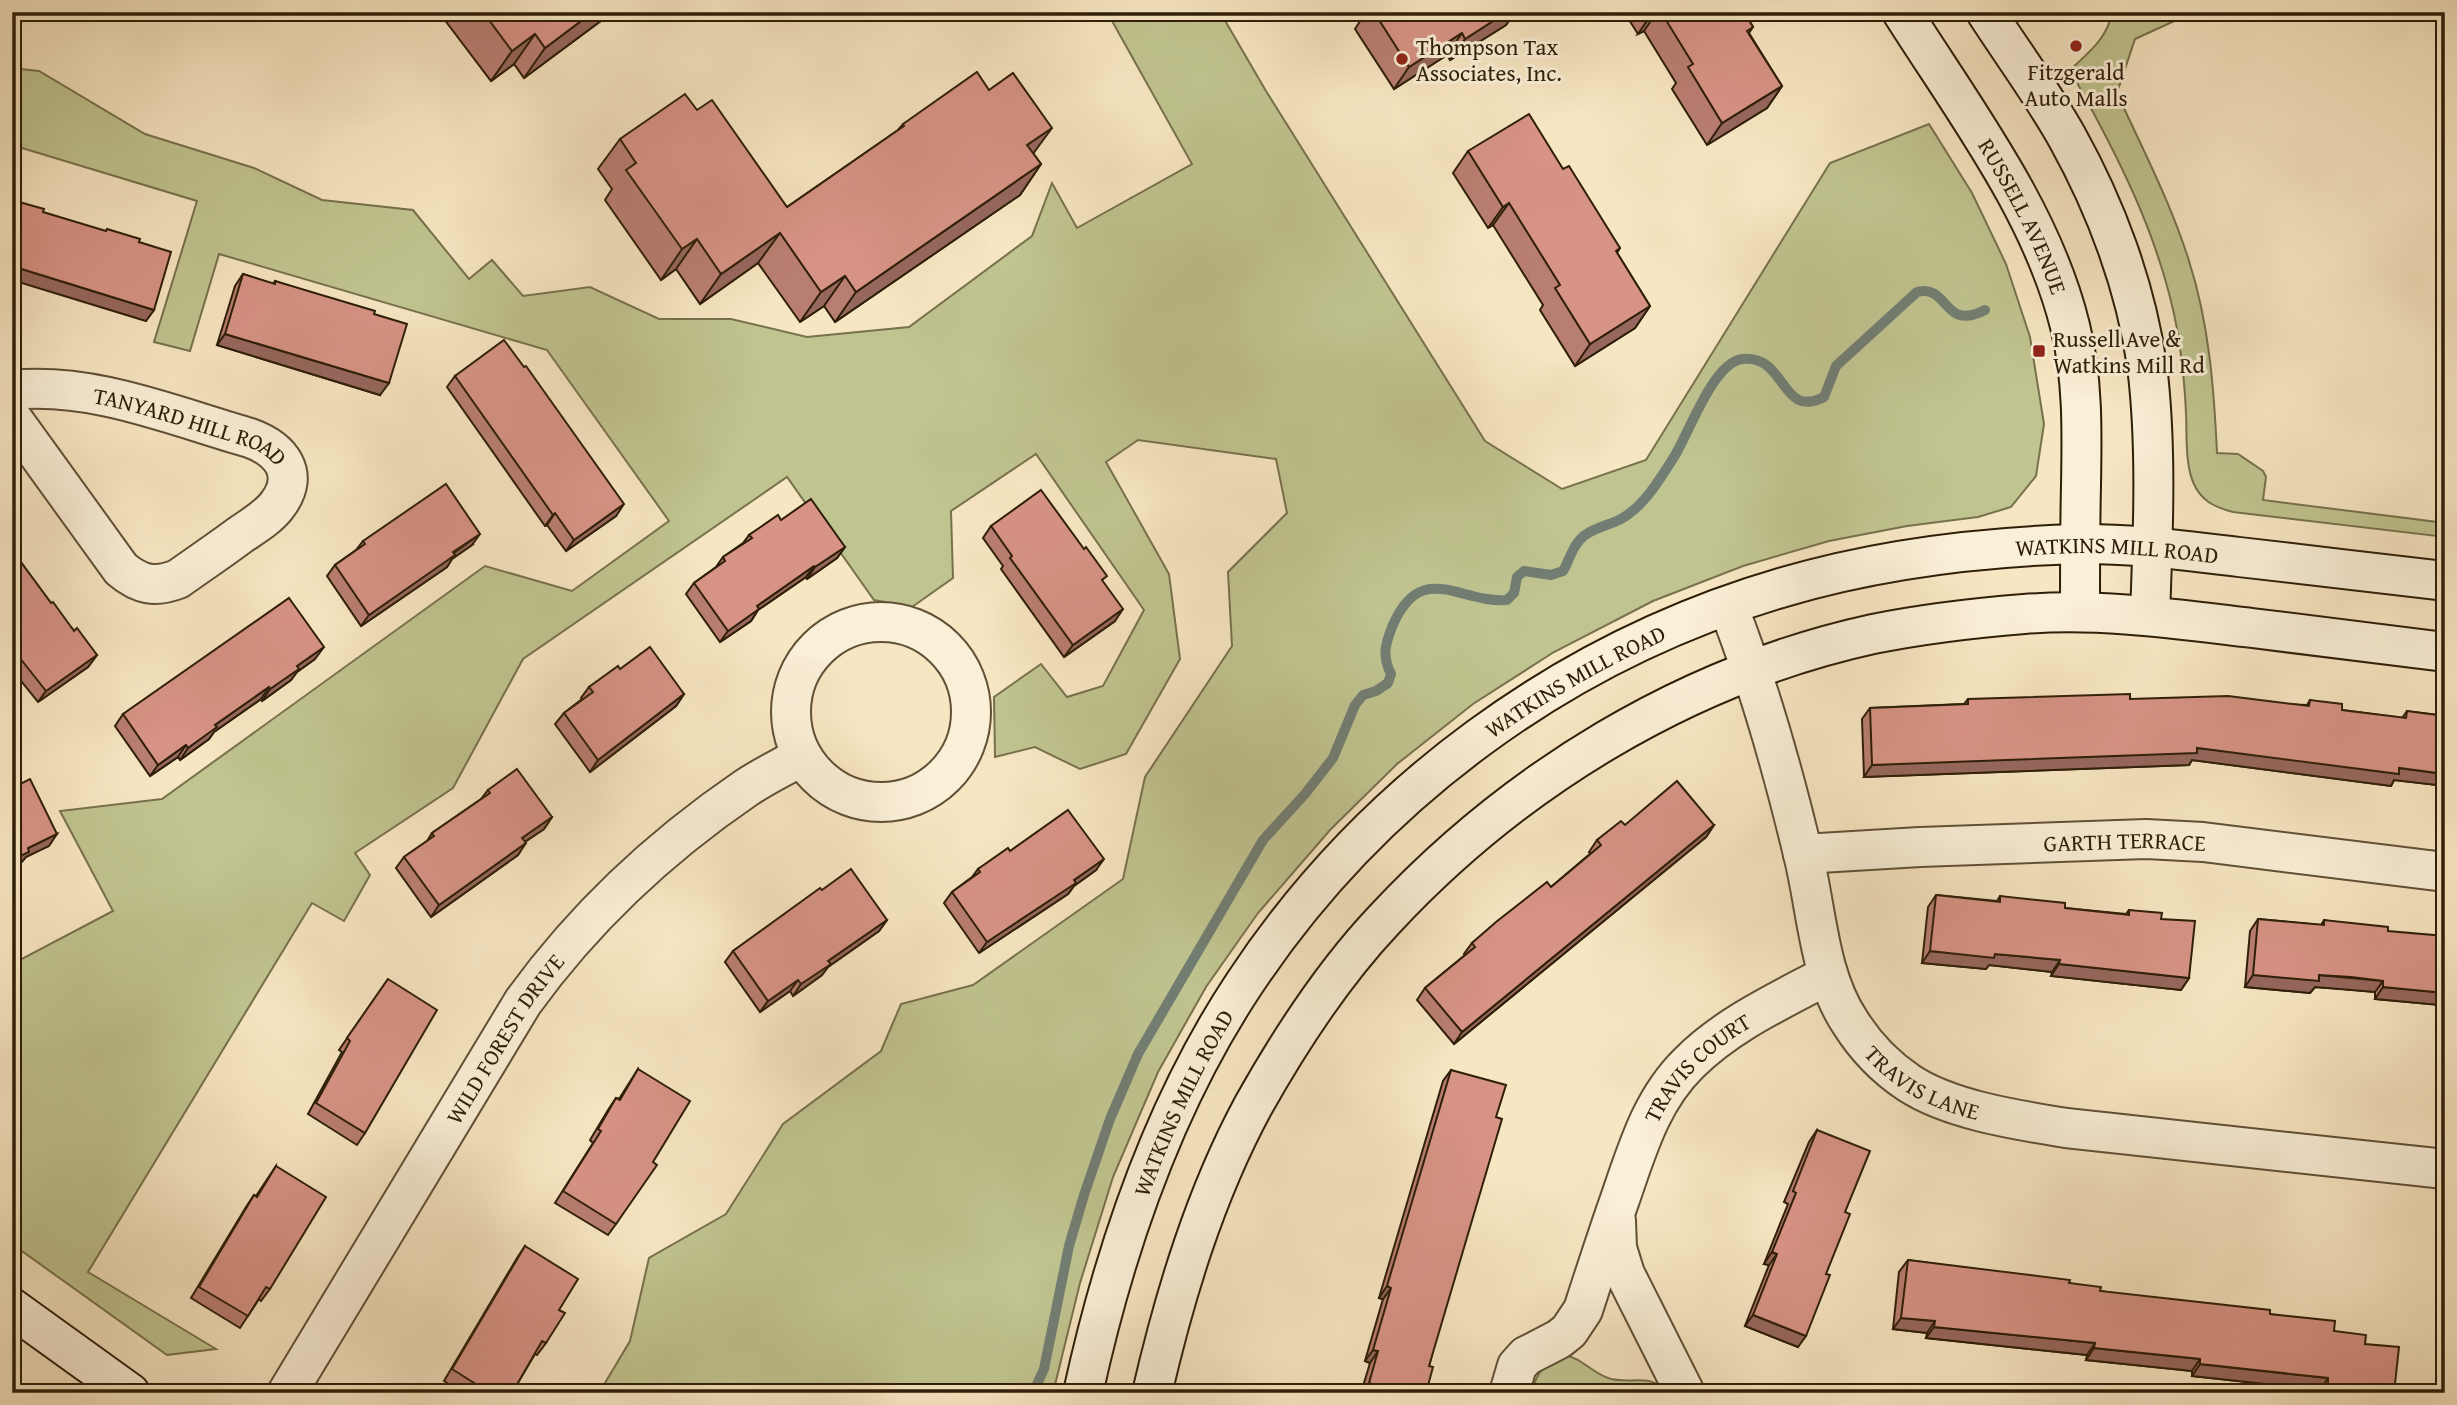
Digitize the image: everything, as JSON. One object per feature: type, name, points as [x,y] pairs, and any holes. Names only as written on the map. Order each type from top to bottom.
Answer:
[{"type":"street","name":"RUSSELL AVENUE","points":[[1902,12],[2014,189],[2051,266],[2070,325],[2081,409],[2080,612]]},
{"type":"street","points":[[1986,12],[2067,137],[2113,237],[2127,278],[2147,366],[2152,547],[2150,615]]},
{"type":"street","name":"TANYARD HILL ROAD","points":[[12,390],[34,387],[104,395],[250,438],[272,448],[280,455],[287,475],[286,486],[278,505],[264,518],[178,579],[164,584],[148,584],[133,579],[121,569],[12,418]]},
{"type":"street","name":"WATKINS MILL ROAD","points":[[1083,1393],[1110,1286],[1135,1206],[1166,1129],[1201,1058],[1241,987],[1293,915],[1329,872],[1389,812],[1436,770],[1512,714],[1584,669],[1728,606],[1785,587],[1881,564],[1975,551],[2080,544],[2152,547],[2445,581]]},
{"type":"street","name":"TRAVIS LANE","points":[[1728,606],[1753,671],[1803,854],[1828,975],[1849,1021],[1877,1057],[1910,1084],[1951,1102],[2007,1118],[2066,1128],[2445,1169]]},
{"type":"street","points":[[1152,1393],[1177,1294],[1223,1169],[1251,1110],[1290,1043],[1320,999],[1382,921],[1438,865],[1497,815],[1555,772],[1624,730],[1678,701],[1806,652],[1873,634],[1944,622],[2026,614],[2080,612],[2150,615],[2445,652]]},
{"type":"street","points":[[873,621],[904,624],[931,636],[953,656],[967,683],[972,713],[967,742],[953,768],[931,788],[894,801],[874,802],[845,795],[820,779],[802,756],[792,728],[791,698],[801,669],[819,645],[844,628],[873,621]]},
{"type":"street","name":"WILD FOREST DRIVE","points":[[287,1393],[523,1002],[547,969],[641,871],[748,787],[802,756]]},
{"type":"street","name":"GARTH TERRACE","points":[[1803,854],[2147,839],[2203,842],[2445,872]]},
{"type":"street","name":"TRAVIS COURT","points":[[1509,1393],[1517,1366],[1526,1356],[1559,1339],[1576,1322],[1583,1310],[1650,1117],[1675,1078],[1690,1061],[1724,1033],[1828,975]]},
{"type":"street","name":"TRAVIS COURT","points":[[1618,1203],[1616,1238],[1622,1265],[1685,1393]]},
{"type":"street","points":[[12,1308],[131,1393]]},
{"type":"green space","points":[[1107,12],[1220,12],[1266,91],[1485,441],[1562,489],[1646,460],[1830,163],[1929,124],[1972,193],[2006,264],[2030,337],[2044,424],[2036,476],[2011,507],[1978,517],[1907,526],[1829,541],[1743,566],[1653,601],[1554,652],[1473,704],[1397,764],[1330,830],[1258,913],[1206,987],[1158,1072],[1113,1177],[1080,1283],[1053,1393],[599,1393],[630,1341],[649,1258],[726,1214],[783,1124],[881,1051],[901,1004],[973,985],[1123,879],[1145,777],[1232,646],[1228,572],[1287,513],[1276,459],[1138,440],[1106,462],[1169,574],[1180,659],[1126,754],[1080,769],[1035,747],[995,757],[994,697],[1041,664],[1067,697],[1103,686],[1144,610],[1036,454],[951,511],[953,578],[912,607],[874,600],[787,477],[523,659],[453,788],[355,853],[370,875],[344,921],[312,903],[88,1272],[216,1349],[167,1355],[12,1244],[12,964],[113,911],[60,811],[162,799],[485,566],[572,591],[669,521],[547,350],[219,254],[190,351],[154,342],[197,201],[12,145],[12,68],[39,71],[145,134],[254,168],[322,200],[413,210],[469,279],[492,260],[523,296],[590,287],[659,319],[731,319],[807,337],[909,327],[1032,236],[1052,183],[1077,228],[1192,164]]},
{"type":"green space","points":[[2112,12],[2194,12],[2135,39],[2117,93],[2174,218],[2196,284],[2209,356],[2217,453],[2238,454],[2263,471],[2266,477],[2263,500],[2445,523],[2445,537],[2233,512],[2209,502],[2196,489],[2190,474],[2188,457],[2185,393],[2178,334],[2161,264],[2120,165],[2070,70],[2102,37]]},
{"type":"green space","points":[[1562,1355],[1575,1358],[1604,1377],[1649,1381],[1668,1393],[1532,1393],[1542,1370]]},
{"type":"building","points":[[483,12],[593,12],[545,48],[535,34],[512,51]]},
{"type":"building","points":[[1374,12],[1507,12],[1465,39],[1462,33],[1409,67]]},
{"type":"building","points":[[1661,12],[1744,12],[1753,27],[1747,31],[1782,86],[1722,123],[1688,67],[1693,64]]},
{"type":"building","points":[[977,72],[989,90],[1013,73],[1052,128],[1027,145],[1041,164],[856,292],[845,276],[821,292],[780,233],[721,274],[697,239],[682,249],[626,170],[636,163],[620,139],[685,94],[697,110],[712,100],[787,207]]},
{"type":"building","points":[[1529,114],[1563,169],[1569,166],[1620,248],[1616,251],[1650,306],[1590,344],[1555,288],[1560,285],[1509,203],[1503,207],[1468,151]]},
{"type":"building","points":[[12,200],[44,209],[43,212],[140,239],[139,242],[171,252],[154,310],[12,266]]},
{"type":"building","points":[[243,274],[375,311],[374,314],[407,324],[389,383],[225,334]]},
{"type":"building","points":[[504,340],[524,367],[526,366],[624,504],[574,540],[555,513],[553,515],[455,376]]},
{"type":"building","points":[[446,484],[480,534],[453,552],[455,555],[369,615],[335,565],[365,544],[363,541]]},
{"type":"building","points":[[1041,490],[1107,576],[1102,580],[1123,609],[1073,645],[1010,558],[1012,556],[991,526]]},
{"type":"building","points":[[811,499],[845,547],[757,606],[759,609],[728,631],[694,583],[725,561],[723,557],[752,538],[749,535],[778,515],[781,520]]},
{"type":"building","points":[[12,550],[51,603],[53,602],[74,631],[77,628],[97,655],[46,691],[12,648]]},
{"type":"building","points":[[289,598],[324,647],[297,666],[299,669],[215,725],[217,727],[188,748],[186,745],[158,765],[123,714]]},
{"type":"building","points":[[650,647],[684,694],[598,760],[564,713],[593,692],[589,687]]},
{"type":"building","points":[[2130,694],[2130,699],[2228,696],[2309,706],[2310,700],[2342,704],[2342,710],[2406,718],[2407,711],[2445,716],[2445,774],[2399,768],[2399,774],[2197,748],[2197,753],[1872,765],[1870,708],[1968,704],[1968,699]]},
{"type":"building","points":[[517,769],[552,817],[522,838],[526,843],[439,905],[404,857],[434,836],[432,833],[490,793],[488,790]]},
{"type":"building","points":[[30,779],[57,834],[28,848],[29,852],[12,860],[12,788]]},
{"type":"building","points":[[1677,781],[1714,825],[1462,1032],[1425,988],[1475,947],[1472,943],[1496,922],[1547,882],[1551,887],[1601,845],[1597,840],[1621,821],[1625,825]]},
{"type":"building","points":[[1068,810],[1104,859],[1074,880],[1076,883],[987,942],[952,892],[980,872],[978,869],[1008,848],[1010,851]]},
{"type":"building","points":[[851,869],[887,920],[828,961],[831,964],[801,984],[798,980],[768,1001],[733,951]]},
{"type":"building","points":[[1936,895],[2000,902],[2000,896],[2065,903],[2065,908],[2129,915],[2129,910],[2162,913],[2161,919],[2195,921],[2189,978],[2059,964],[2060,960],[1995,954],[1994,958],[1930,951]]},
{"type":"building","points":[[2258,919],[2324,925],[2324,920],[2388,927],[2388,931],[2445,936],[2445,993],[2383,987],[2383,981],[2351,977],[2319,975],[2319,981],[2253,975]]},
{"type":"building","points":[[388,979],[437,1010],[365,1133],[316,1103],[350,1041],[347,1038]]},
{"type":"building","points":[[638,1069],[690,1101],[653,1162],[657,1165],[616,1224],[563,1191],[601,1131],[598,1129],[616,1098],[620,1100]]},
{"type":"building","points":[[1451,1070],[1506,1085],[1496,1117],[1502,1119],[1429,1366],[1433,1367],[1426,1393],[1401,1393],[1369,1383],[1378,1351],[1373,1350],[1391,1288],[1387,1286]]},
{"type":"building","points":[[1817,1130],[1870,1151],[1845,1212],[1850,1214],[1826,1274],[1830,1275],[1806,1336],[1753,1315],[1777,1254],[1772,1252],[1796,1193],[1793,1191]]},
{"type":"building","points":[[276,1166],[326,1197],[270,1289],[266,1287],[248,1316],[199,1287],[254,1195],[257,1197]]},
{"type":"building","points":[[525,1246],[578,1279],[559,1310],[565,1313],[546,1343],[542,1341],[512,1393],[490,1393],[452,1369]]},
{"type":"building","points":[[1908,1260],[2070,1280],[2069,1283],[2101,1287],[2100,1291],[2270,1310],[2270,1314],[2335,1321],[2334,1331],[2366,1335],[2365,1344],[2399,1347],[2394,1393],[2360,1393],[2328,1388],[2328,1378],[2200,1364],[2200,1359],[2094,1348],[2095,1343],[1934,1327],[1935,1321],[1901,1318]]},
{"type":"waterway","points":[[1033,1393],[1044,1369],[1069,1246],[1084,1195],[1110,1119],[1138,1054],[1263,840],[1333,758],[1355,705],[1363,695],[1388,683],[1391,674],[1386,662],[1386,645],[1403,606],[1416,594],[1429,589],[1507,600],[1514,593],[1517,577],[1524,571],[1551,575],[1563,571],[1575,547],[1585,535],[1628,515],[1650,492],[1674,457],[1712,385],[1731,363],[1742,359],[1757,360],[1768,366],[1791,394],[1799,400],[1810,402],[1824,397],[1836,366],[1917,292],[1928,291],[1936,295],[1953,312],[1961,315],[1985,310]]},
{"type":"place","name":"Fitzgerald Auto Malls","points":[[2076,46]]},
{"type":"place","name":"Thompson Tax Associates, Inc.","points":[[1402,59]]},
{"type":"place","name":"Russell Ave & Watkins Mill Rd","points":[[2039,351]]}]
